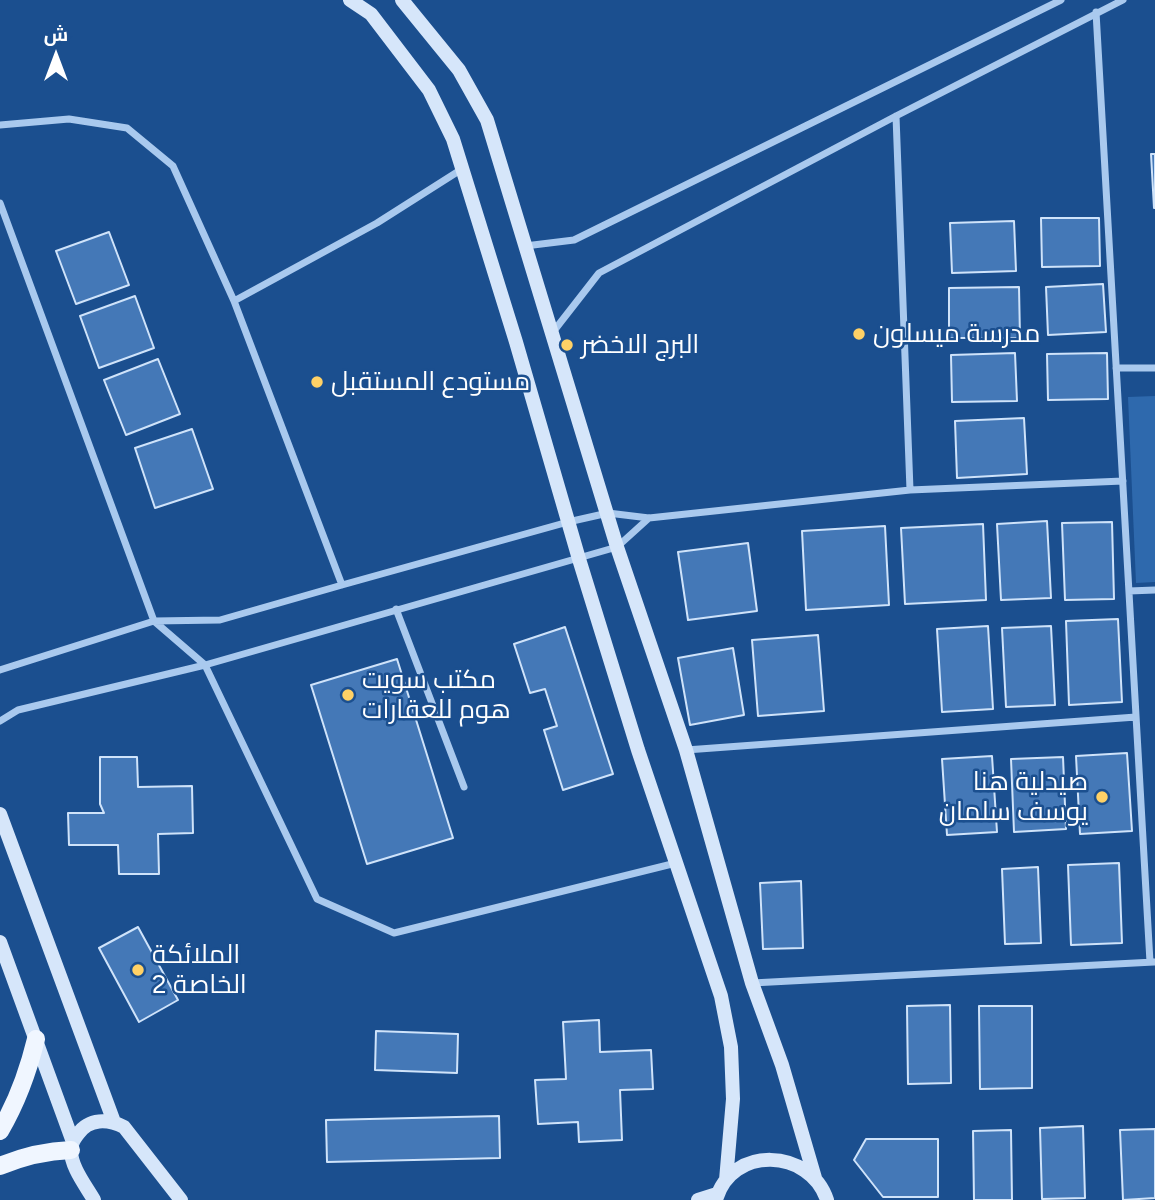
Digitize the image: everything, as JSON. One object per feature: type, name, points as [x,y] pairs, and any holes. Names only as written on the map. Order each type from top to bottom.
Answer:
[{"type":"main road","points":[[0,1131],[21,1090],[36,1039]]},
{"type":"main road","points":[[0,1166],[21,1157],[72,1146]]},
{"type":"street","points":[[351,0],[371,14],[429,90],[453,139],[638,750],[721,996],[731,1047],[733,1099],[726,1180]]},
{"type":"street","points":[[402,0],[460,70],[487,120],[617,547],[686,750],[752,983],[782,1065],[816,1178],[827,1200]]},
{"type":"street","points":[[525,246],[574,240],[1061,0]]},
{"type":"street","points":[[552,332],[599,273],[1123,0]]},
{"type":"street","points":[[752,983],[1153,962],[1136,717],[1096,12]]},
{"type":"street","points":[[896,116],[910,490]]},
{"type":"street","points":[[0,125],[69,119],[127,128],[173,166],[234,301],[342,585]]},
{"type":"street","points":[[234,301],[377,222],[462,169]]},
{"type":"street","points":[[0,203],[154,621],[205,665],[317,899],[394,933],[676,863]]},
{"type":"street","points":[[1116,368],[1155,368]]},
{"type":"street","points":[[0,670],[154,621],[220,620],[608,513],[649,518],[910,490],[1123,481]]},
{"type":"street","points":[[0,721],[18,710],[205,665],[579,559],[617,547],[649,518]]},
{"type":"street","points":[[1129,591],[1155,590]]},
{"type":"street","points":[[396,609],[464,788]]},
{"type":"street","points":[[686,750],[1136,717]]},
{"type":"street","points":[[0,814],[114,1122]]},
{"type":"street","points":[[0,942],[72,1146],[73,1161],[94,1200]]},
{"type":"street","points":[[72,1146],[82,1128],[97,1121],[114,1122],[124,1127],[181,1200]]},
{"type":"street","points":[[698,1200],[717,1197],[726,1180],[754,1161],[787,1161],[803,1167],[816,1178]]},
{"type":"shaded area","points":[[1155,396],[1155,582],[1136,583],[1128,397]]},
{"type":"building","points":[[1151,154],[1155,154],[1155,208],[1154,208]]},
{"type":"building","points":[[1041,218],[1099,218],[1100,266],[1042,267]]},
{"type":"building","points":[[1014,221],[1016,271],[952,273],[950,223]]},
{"type":"building","points":[[109,232],[129,285],[76,304],[56,251]]},
{"type":"building","points":[[1103,284],[1106,332],[1048,335],[1046,287]]},
{"type":"building","points":[[1019,287],[1020,338],[949,338],[949,288]]},
{"type":"building","points":[[135,296],[154,348],[99,368],[80,316]]},
{"type":"building","points":[[1015,353],[1017,401],[952,402],[951,355]]},
{"type":"building","points":[[1107,353],[1108,399],[1048,400],[1047,354]]},
{"type":"building","points":[[158,359],[180,414],[126,435],[104,380]]},
{"type":"building","points":[[1024,418],[1027,474],[957,478],[955,421]]},
{"type":"building","points":[[192,429],[213,489],[155,508],[135,448]]},
{"type":"building","points":[[1047,521],[1051,598],[1001,600],[997,524]]},
{"type":"building","points":[[1112,522],[1114,599],[1065,600],[1062,523]]},
{"type":"building","points":[[983,524],[986,600],[905,604],[901,528]]},
{"type":"building","points":[[885,526],[889,605],[806,610],[802,531]]},
{"type":"building","points":[[748,543],[757,611],[688,620],[678,552]]},
{"type":"building","points":[[1118,619],[1122,702],[1069,705],[1066,621]]},
{"type":"building","points":[[988,626],[993,709],[942,712],[937,629]]},
{"type":"building","points":[[1051,626],[1055,705],[1006,707],[1002,628]]},
{"type":"building","points":[[565,627],[613,774],[563,790],[544,730],[557,726],[545,689],[530,693],[514,644]]},
{"type":"building","points":[[818,635],[824,711],[758,716],[752,640]]},
{"type":"building","points":[[733,648],[744,715],[690,725],[678,658]]},
{"type":"building","points":[[397,659],[453,838],[367,864],[311,685]]},
{"type":"building","points":[[1127,753],[1132,831],[1080,834],[1076,756]]},
{"type":"building","points":[[992,756],[997,832],[947,835],[942,759]]},
{"type":"building","points":[[100,757],[137,757],[138,787],[192,786],[193,833],[158,834],[159,874],[119,874],[118,845],[69,845],[68,813],[104,813],[100,804]]},
{"type":"building","points":[[1063,757],[1066,829],[1014,832],[1011,759]]},
{"type":"building","points":[[1119,863],[1122,943],[1071,945],[1068,865]]},
{"type":"building","points":[[1038,867],[1041,943],[1005,944],[1002,869]]},
{"type":"building","points":[[801,881],[803,948],[763,949],[760,883]]},
{"type":"building","points":[[138,927],[178,1000],[139,1022],[99,948]]},
{"type":"building","points":[[950,1005],[951,1083],[908,1084],[907,1006]]},
{"type":"building","points":[[979,1006],[1032,1006],[1032,1088],[980,1089]]},
{"type":"building","points":[[599,1020],[600,1052],[651,1050],[653,1089],[620,1090],[622,1140],[579,1142],[578,1122],[538,1124],[535,1080],[566,1079],[563,1022]]},
{"type":"building","points":[[376,1031],[458,1034],[457,1073],[375,1070]]},
{"type":"building","points":[[499,1116],[500,1158],[327,1162],[326,1120]]},
{"type":"building","points":[[1083,1126],[1085,1198],[1042,1199],[1040,1128]]},
{"type":"building","points":[[1155,1129],[1155,1198],[1123,1200],[1120,1130]]},
{"type":"building","points":[[1011,1130],[1012,1200],[974,1200],[973,1131]]},
{"type":"building","points":[[866,1139],[938,1139],[938,1197],[883,1197],[854,1160]]},
{"type":"place","name":"مدرسة ميسلون","points":[[859,334]]},
{"type":"place","name":"البرج الاخضر","points":[[567,345]]},
{"type":"place","name":"مستودع المستقبل","points":[[317,382]]},
{"type":"place","name":"مكتب سويت هوم للعقارات","points":[[348,695]]},
{"type":"place","name":"صيدلية هنا يوسف سلمان","points":[[1102,797]]},
{"type":"place","name":"الملائكة الخاصة 2","points":[[138,970]]}]
